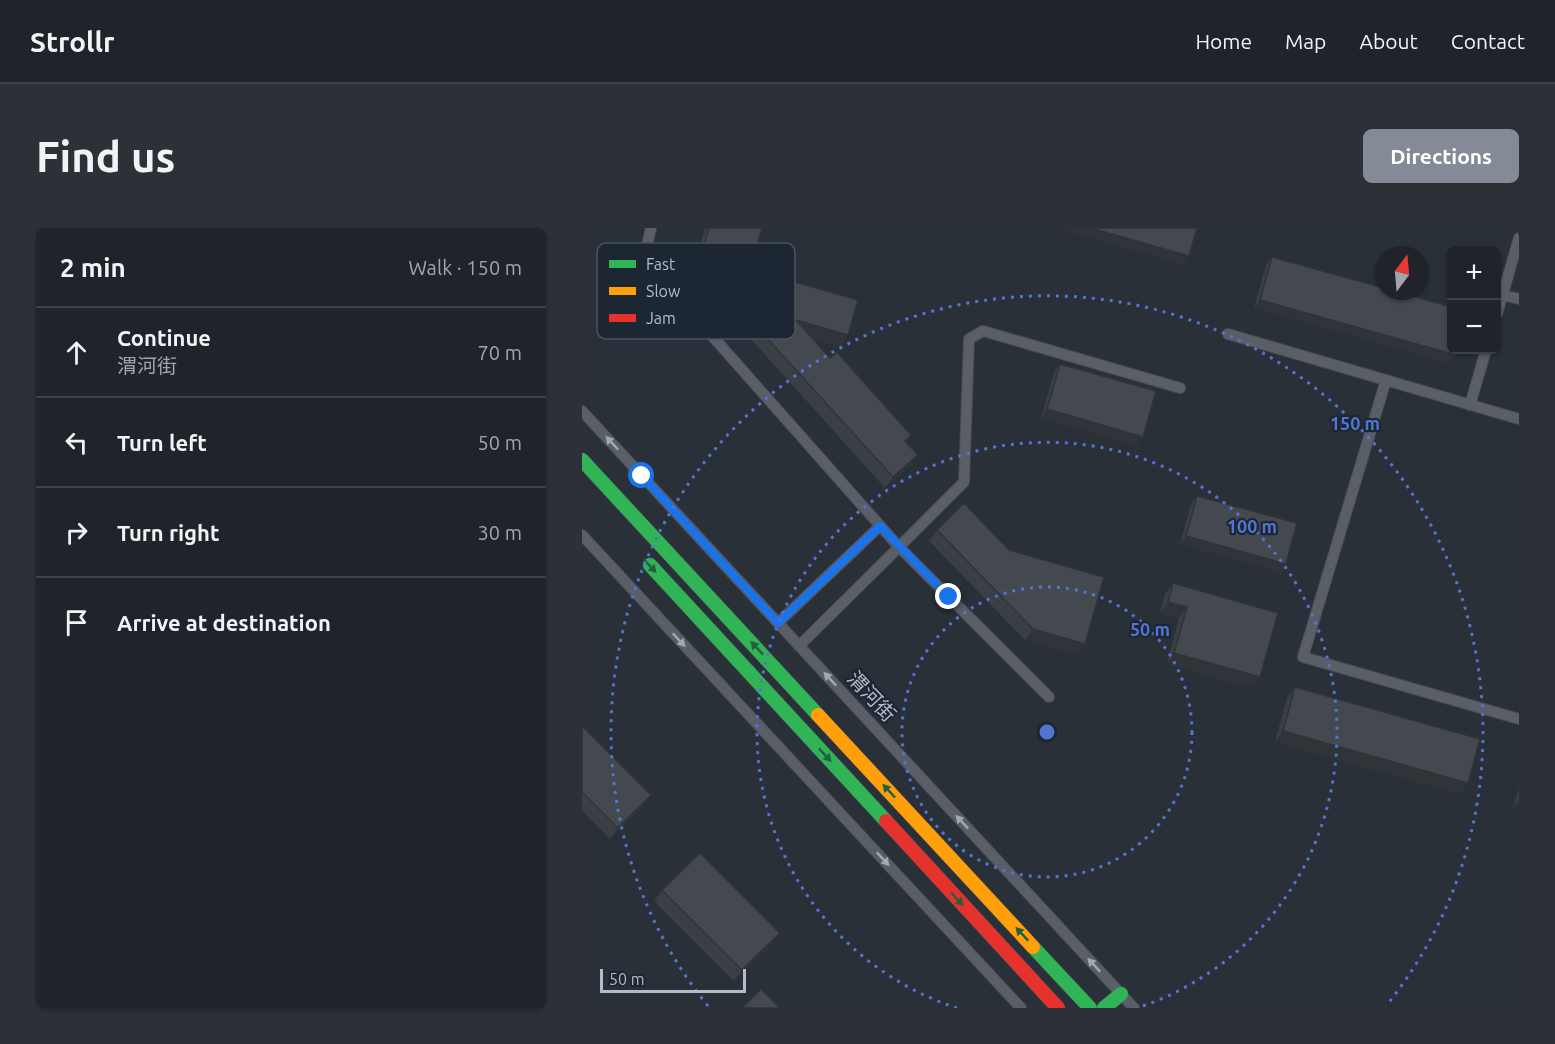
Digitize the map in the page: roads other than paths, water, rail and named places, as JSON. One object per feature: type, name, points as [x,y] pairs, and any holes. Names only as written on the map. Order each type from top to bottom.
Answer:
[{"type":"street","points":[[582,460],[1090,1008]]},
{"type":"street","points":[[638,553],[1058,1008]]},
{"type":"street","points":[[1104,1008],[1121,994]]},
{"type":"lane","points":[[648,243],[651,228]]},
{"type":"lane","points":[[1501,300],[1519,237]]},
{"type":"lane","points":[[1502,295],[1519,300]]},
{"type":"lane","points":[[799,646],[964,482],[969,339],[983,331],[1180,388]]},
{"type":"lane","points":[[1228,334],[1519,419]]},
{"type":"lane","points":[[715,339],[899,547],[1049,698]]},
{"type":"lane","points":[[1470,405],[1485,354]]},
{"type":"lane","points":[[1386,380],[1303,657],[1519,719]]},
{"type":"lane","name":"渭河街","points":[[582,411],[1134,1008]]},
{"type":"lane","points":[[778,623],[880,526]]},
{"type":"lane","points":[[582,535],[1021,1008]]}]
